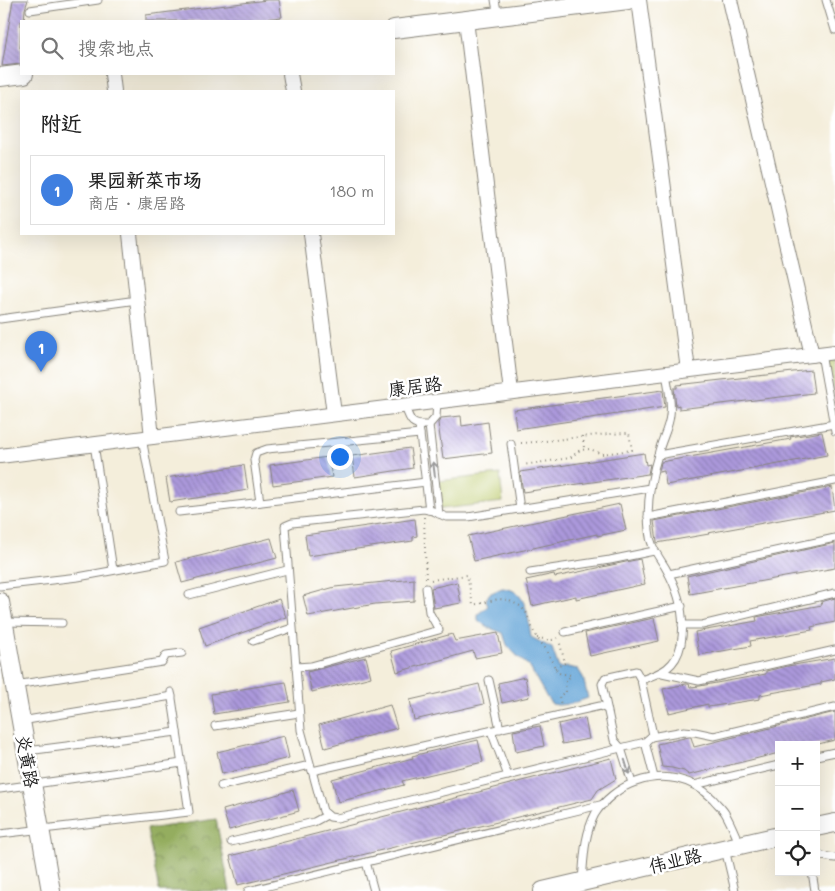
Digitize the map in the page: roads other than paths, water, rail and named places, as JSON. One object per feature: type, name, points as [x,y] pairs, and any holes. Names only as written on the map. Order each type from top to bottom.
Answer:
[{"type":"street","points":[[395,29],[466,20],[497,8],[628,0]]},
{"type":"street","points":[[639,0],[688,370]]},
{"type":"street","points":[[730,0],[816,355]]},
{"type":"street","points":[[466,20],[511,392]]},
{"type":"street","points":[[0,77],[20,74]]},
{"type":"street","points":[[112,75],[114,90]]},
{"type":"street","points":[[290,75],[293,90]]},
{"type":"street","points":[[130,235],[147,438]]},
{"type":"street","points":[[311,235],[334,414]]},
{"type":"street","name":"康居路","points":[[0,456],[835,352]]},
{"type":"street","name":"炎黄路","points":[[0,602],[8,665],[21,721],[51,891]]},
{"type":"street","points":[[820,826],[835,823]]},
{"type":"street","name":"伟业路","points":[[543,891],[775,837]]},
{"type":"lane","points":[[30,10],[98,0]]},
{"type":"lane","points":[[826,0],[835,30]]},
{"type":"lane","points":[[0,319],[137,300]]},
{"type":"lane","points":[[658,456],[834,427],[816,355]]},
{"type":"lane","points":[[641,680],[662,673],[670,666],[680,646],[682,625],[682,606],[669,574],[654,551],[649,532],[648,518],[650,488],[670,418],[671,408],[666,373]]},
{"type":"lane","points":[[405,406],[410,420],[419,426],[428,425],[436,417],[437,402]]},
{"type":"lane","points":[[428,425],[439,514]]},
{"type":"lane","points":[[419,426],[426,482],[427,509]]},
{"type":"lane","points":[[260,502],[254,460],[256,453],[266,449],[420,434]]},
{"type":"lane","points":[[0,586],[78,576],[165,561],[147,438]]},
{"type":"lane","points":[[94,444],[114,570]]},
{"type":"lane","points":[[511,444],[520,509]]},
{"type":"lane","points":[[648,518],[835,481]]},
{"type":"lane","points":[[178,512],[426,482]]},
{"type":"lane","points":[[650,488],[468,517],[446,517],[427,509],[292,523],[285,526],[301,730],[323,811],[330,817],[337,818],[684,732],[696,732],[714,736],[835,708]]},
{"type":"lane","points":[[669,574],[835,538]]},
{"type":"lane","points":[[530,572],[610,560],[654,551]]},
{"type":"lane","points":[[189,595],[288,570]]},
{"type":"lane","points":[[296,667],[311,666],[439,630],[429,612],[426,588]]},
{"type":"lane","points":[[682,625],[702,625],[835,593]]},
{"type":"lane","points":[[565,632],[682,606]]},
{"type":"lane","points":[[2,622],[62,623]]},
{"type":"lane","points":[[253,641],[292,628]]},
{"type":"lane","points":[[662,673],[699,681],[835,650]]},
{"type":"lane","points":[[14,685],[162,662],[166,655],[182,653]]},
{"type":"lane","points":[[632,783],[621,748],[614,740],[602,684],[605,678],[636,671],[641,680],[653,735],[648,740]]},
{"type":"lane","points":[[489,680],[500,728]]},
{"type":"lane","points":[[0,834],[189,812],[172,694],[21,721]]},
{"type":"lane","points":[[221,786],[600,706],[608,708]]},
{"type":"lane","points":[[215,726],[299,713]]},
{"type":"lane","points":[[491,730],[508,776]]},
{"type":"lane","points":[[26,752],[177,732]]},
{"type":"lane","points":[[648,740],[654,778]]},
{"type":"lane","points":[[820,755],[835,752]]},
{"type":"lane","points":[[0,788],[182,763]]},
{"type":"lane","points":[[694,785],[775,766]]},
{"type":"lane","points":[[582,882],[588,832],[596,814],[610,796],[632,783],[648,778],[670,776],[685,780],[705,792],[725,812],[732,847],[735,891]]},
{"type":"lane","points":[[248,891],[604,804]]},
{"type":"lane","points":[[231,842],[314,822],[327,815]]},
{"type":"lane","points":[[820,855],[835,858]]},
{"type":"lane","points":[[366,862],[374,891]]},
{"type":"lane","points":[[813,876],[815,891]]},
{"type":"water","points":[[502,588],[517,593],[522,599],[527,613],[531,637],[552,648],[559,668],[578,669],[583,677],[588,698],[571,704],[552,704],[529,666],[507,645],[503,633],[487,627],[478,620],[478,614],[488,606],[486,600],[489,594]]},
{"type":"place","name":"果园新菜市场","points":[[41,372]]}]
